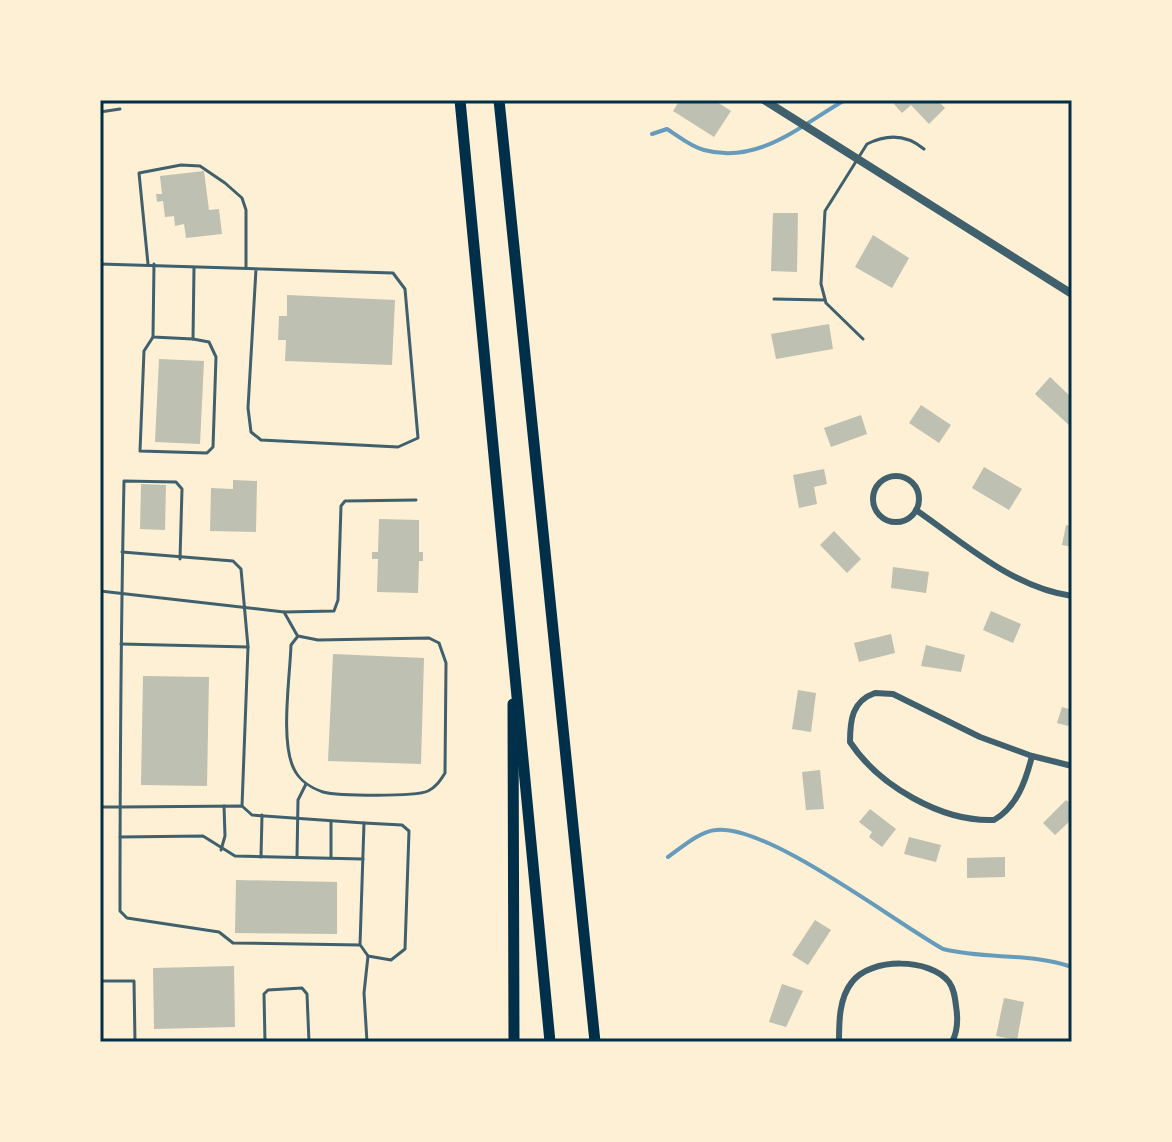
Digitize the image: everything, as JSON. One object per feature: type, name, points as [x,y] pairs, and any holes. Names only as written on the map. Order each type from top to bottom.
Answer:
[{"type":"highway","points":[[460,100],[550,1042]]},
{"type":"highway","points":[[499,100],[595,1042]]},
{"type":"highway","points":[[513,631],[514,1042]]},
{"type":"street","points":[[764,100],[1072,294]]},
{"type":"street","points":[[889,477],[909,480],[918,490],[916,510],[898,521],[883,517],[875,506],[878,485],[889,477]]},
{"type":"street","points":[[916,510],[1022,583],[1045,592],[1072,596]]},
{"type":"street","points":[[1032,756],[1027,779],[1013,803],[1000,816],[963,819],[915,798],[888,780],[857,753],[850,742],[850,723],[864,697],[875,693],[893,694],[980,737],[1032,756],[1072,766]]},
{"type":"street","points":[[839,1042],[843,1003],[851,983],[874,968],[897,964],[937,972],[949,981],[957,1015],[952,1042]]},
{"type":"lane","points":[[100,112],[120,109]]},
{"type":"lane","points":[[824,300],[823,221],[855,158],[867,144],[885,137],[916,142],[924,149]]},
{"type":"lane","points":[[148,264],[139,173],[181,165],[200,166],[242,198],[246,210],[246,268]]},
{"type":"lane","points":[[100,264],[393,273],[405,289],[418,438],[398,447],[261,440],[251,432],[248,408],[256,269]]},
{"type":"lane","points":[[153,337],[209,342],[216,357],[212,450],[207,453],[140,451],[144,351],[153,337],[154,264]]},
{"type":"lane","points":[[193,339],[194,266]]},
{"type":"lane","points":[[774,299],[824,300],[863,339]]},
{"type":"lane","points":[[180,559],[182,489],[176,482],[124,481],[120,911],[127,918],[219,932],[233,943],[360,945]]},
{"type":"lane","points":[[100,591],[122,591],[284,612],[334,611],[338,600],[341,506],[345,501],[416,500]]},
{"type":"lane","points":[[122,552],[233,561],[241,569],[247,608],[248,647],[242,806]]},
{"type":"lane","points":[[284,612],[298,636],[318,640],[429,638],[439,643],[446,663],[445,773],[437,785],[425,793],[353,795],[323,792],[306,784],[294,770],[288,748],[291,645],[298,636]]},
{"type":"lane","points":[[121,644],[248,647]]},
{"type":"lane","points":[[297,857],[298,800],[306,784]]},
{"type":"lane","points":[[221,850],[225,836],[224,806]]},
{"type":"lane","points":[[100,807],[242,806],[252,815],[402,825],[409,831],[405,949],[391,960],[368,956]]},
{"type":"lane","points":[[261,857],[262,815]]},
{"type":"lane","points":[[331,821],[331,858]]},
{"type":"lane","points":[[364,823],[360,945],[368,956],[364,993],[367,1042]]},
{"type":"lane","points":[[120,837],[203,836],[235,856],[363,859]]},
{"type":"lane","points":[[100,981],[134,981],[135,1042]]},
{"type":"lane","points":[[265,1042],[264,994],[268,990],[302,988],[307,994],[309,1042]]},
{"type":"building","points":[[680,100],[714,100],[731,111],[714,137],[673,111]]},
{"type":"building","points":[[898,100],[937,100],[945,108],[929,124],[911,105],[902,113],[894,104]]},
{"type":"building","points":[[204,171],[209,210],[219,209],[222,234],[186,238],[184,224],[175,226],[174,216],[165,217],[163,201],[157,202],[156,194],[162,194],[160,176]]},
{"type":"building","points":[[773,213],[798,213],[797,272],[771,271]]},
{"type":"building","points":[[873,235],[909,258],[892,288],[855,267]]},
{"type":"building","points":[[287,295],[395,300],[392,365],[285,361],[286,340],[278,340],[279,316],[287,316]]},
{"type":"building","points":[[829,324],[833,349],[776,359],[771,334]]},
{"type":"building","points":[[159,359],[204,361],[200,444],[155,442]]},
{"type":"building","points":[[1050,377],[1072,398],[1070,426],[1035,394]]},
{"type":"building","points":[[921,405],[951,425],[939,443],[909,423]]},
{"type":"building","points":[[861,415],[867,434],[831,447],[824,428]]},
{"type":"building","points":[[984,467],[1022,489],[1009,510],[972,488]]},
{"type":"building","points":[[824,469],[827,484],[814,487],[817,504],[799,508],[793,475]]},
{"type":"building","points":[[233,480],[257,481],[256,532],[210,531],[211,488],[233,489]]},
{"type":"building","points":[[141,484],[166,485],[165,530],[140,529]]},
{"type":"building","points":[[379,519],[419,520],[419,552],[423,552],[423,561],[419,561],[418,593],[377,592],[378,559],[372,559],[372,552],[378,552]]},
{"type":"building","points":[[1066,525],[1072,526],[1072,547],[1062,545]]},
{"type":"building","points":[[834,531],[861,559],[847,573],[820,545]]},
{"type":"building","points":[[893,567],[929,572],[926,593],[891,588]]},
{"type":"building","points":[[991,611],[1021,624],[1013,643],[983,630]]},
{"type":"building","points":[[891,634],[895,653],[859,662],[854,643]]},
{"type":"building","points":[[926,645],[965,655],[961,672],[921,666]]},
{"type":"building","points":[[333,654],[424,658],[421,764],[328,761]]},
{"type":"building","points":[[143,676],[209,677],[207,786],[141,785]]},
{"type":"building","points":[[798,690],[816,693],[811,732],[792,729]]},
{"type":"building","points":[[1062,707],[1072,710],[1072,727],[1057,723]]},
{"type":"building","points":[[820,770],[824,809],[806,810],[802,772]]},
{"type":"building","points":[[1066,800],[1072,805],[1072,819],[1055,835],[1043,823]]},
{"type":"building","points":[[870,809],[896,829],[882,847],[869,837],[872,832],[859,822]]},
{"type":"building","points":[[909,837],[941,845],[936,862],[904,854]]},
{"type":"building","points":[[1005,857],[1005,877],[967,878],[967,858]]},
{"type":"building","points":[[236,880],[337,882],[337,934],[235,933]]},
{"type":"building","points":[[815,920],[831,930],[808,965],[792,955]]},
{"type":"building","points":[[234,966],[235,1027],[154,1029],[153,968]]},
{"type":"building","points":[[782,984],[803,991],[786,1027],[769,1022]]},
{"type":"building","points":[[1004,998],[1024,1002],[1017,1040],[996,1036]]},
{"type":"waterway","points":[[652,134],[667,129],[704,150],[743,152],[779,140],[845,100]]},
{"type":"waterway","points":[[668,857],[704,833],[716,830],[738,832],[797,858],[943,949],[1039,959],[1072,967]]}]
